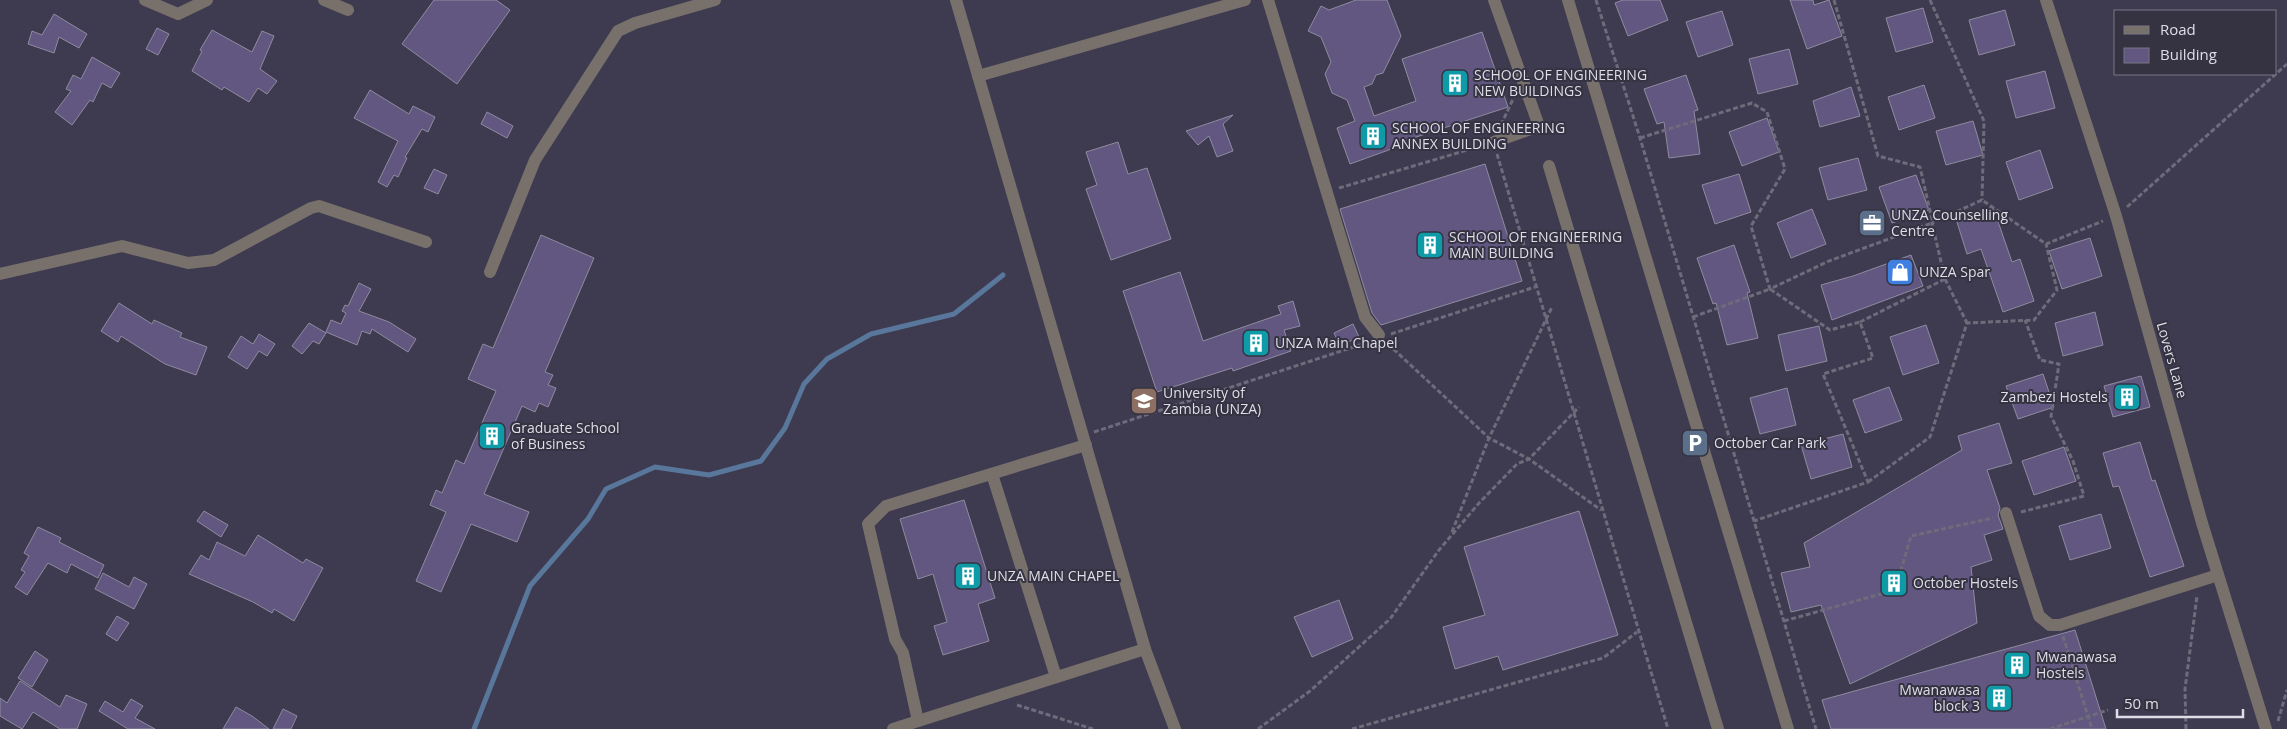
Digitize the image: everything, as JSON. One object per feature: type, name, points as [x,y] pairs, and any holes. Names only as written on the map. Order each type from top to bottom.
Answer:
[{"type":"street","points":[[145,0],[178,14],[207,0]]},
{"type":"street","points":[[324,0],[348,10]]},
{"type":"street","points":[[490,272],[535,160],[618,31],[635,23],[715,0]]},
{"type":"street","points":[[956,0],[1145,649],[1174,729]]},
{"type":"street","points":[[978,76],[1245,0]]},
{"type":"street","points":[[1268,0],[1365,317],[1380,336]]},
{"type":"street","points":[[1494,0],[1539,126],[1494,142]]},
{"type":"street","points":[[1568,0],[1788,729]]},
{"type":"street","name":"Lovers Lane","points":[[2046,0],[2116,216],[2218,575],[2266,729]]},
{"type":"street","points":[[1549,166],[1718,729]]},
{"type":"street","points":[[0,274],[122,246],[188,263],[214,260],[311,208],[319,206],[426,242]]},
{"type":"street","points":[[926,722],[903,653],[896,639],[868,524],[886,506],[992,474],[1085,440]]},
{"type":"street","points":[[992,474],[1056,677]]},
{"type":"street","points":[[2006,514],[2039,616],[2050,625],[2060,625],[2218,575]]},
{"type":"street","points":[[893,729],[926,722],[992,697],[1145,649]]},
{"type":"path","points":[[1596,0],[1640,138],[1816,729]]},
{"type":"path","points":[[1834,0],[1878,156],[1920,167],[1945,279]]},
{"type":"path","points":[[1930,0],[1984,121],[1982,200]]},
{"type":"path","points":[[2277,73],[2287,64]]},
{"type":"path","points":[[2046,244],[2116,216],[2275,75]]},
{"type":"path","points":[[1522,78],[1494,142],[1637,632],[1668,729]]},
{"type":"path","points":[[1640,138],[1752,103],[1767,112],[1785,169],[1751,226],[1770,289],[1830,330],[1860,322],[1945,279]]},
{"type":"path","points":[[1327,192],[1494,142]]},
{"type":"path","points":[[1693,317],[1770,289],[1829,261],[1932,223],[1982,200]]},
{"type":"path","points":[[1967,323],[2034,320],[2058,290],[2046,244],[1982,200]]},
{"type":"path","points":[[1754,522],[1868,482],[1930,437],[1967,323],[1945,279],[1932,223]]},
{"type":"path","points":[[1085,440],[1380,336],[1535,286]]},
{"type":"path","points":[[1451,535],[1489,438],[1552,307]]},
{"type":"path","points":[[1784,621],[1895,590],[1911,536],[2084,496],[2073,461],[2051,416],[2059,364],[2040,360],[2025,320]]},
{"type":"path","points":[[1860,322],[1873,358],[1823,374],[1868,482]]},
{"type":"path","points":[[1380,336],[1489,438],[1529,459],[1601,510]]},
{"type":"path","points":[[1258,729],[1310,691],[1390,619],[1451,535],[1517,464],[1529,459],[1579,407]]},
{"type":"path","points":[[2186,729],[2185,689],[2196,599],[2203,580]]},
{"type":"path","points":[[2060,625],[2092,729]]},
{"type":"path","points":[[1352,729],[1603,658],[1637,632]]},
{"type":"path","points":[[2276,729],[2287,690]]},
{"type":"path","points":[[992,697],[1093,729]]},
{"type":"path","points":[[2050,729],[2108,710]]},
{"type":"shaded area","name":"University of Zambia (UNZA)","points":[[0,0],[2287,0],[2287,729],[0,729]]},
{"type":"building","points":[[434,0],[496,0],[510,10],[457,84],[402,44]]},
{"type":"building","points":[[1356,0],[1387,0],[1401,36],[1383,73],[1376,75],[1372,84],[1364,87],[1374,116],[1416,101],[1402,59],[1482,32],[1508,107],[1407,140],[1408,143],[1350,164],[1337,128],[1355,121],[1347,100],[1332,93],[1325,74],[1331,62],[1321,37],[1308,31],[1321,6],[1329,10]]},
{"type":"building","points":[[1623,0],[1660,0],[1668,20],[1628,36],[1615,3]]},
{"type":"building","points":[[1790,0],[1813,0],[1814,5],[1829,0],[1842,36],[1807,49]]},
{"type":"building","points":[[1923,8],[1933,42],[1896,52],[1886,18]]},
{"type":"building","points":[[2005,10],[2015,45],[1979,55],[1969,20]]},
{"type":"building","points":[[1722,11],[1733,45],[1698,57],[1686,22]]},
{"type":"building","points":[[54,14],[87,34],[79,48],[59,37],[54,53],[28,44],[32,31],[42,35]]},
{"type":"building","points":[[157,28],[169,34],[158,55],[146,49]]},
{"type":"building","points":[[212,30],[252,52],[262,31],[274,36],[260,69],[277,81],[267,94],[258,88],[249,102],[224,87],[222,90],[192,71],[202,51],[200,50]]},
{"type":"building","points":[[1789,49],[1798,84],[1758,94],[1749,59]]},
{"type":"building","points":[[92,57],[120,73],[111,88],[102,83],[93,102],[90,100],[72,125],[55,112],[71,91],[66,89],[73,75],[81,79]]},
{"type":"building","points":[[2045,71],[2055,108],[2016,118],[2006,81]]},
{"type":"building","points":[[1686,75],[1698,110],[1694,111],[1700,154],[1669,158],[1664,122],[1657,124],[1644,89]]},
{"type":"building","points":[[1924,85],[1935,118],[1899,130],[1888,97]]},
{"type":"building","points":[[1851,87],[1860,116],[1820,127],[1813,101]]},
{"type":"building","points":[[370,90],[409,114],[413,106],[435,117],[428,132],[422,129],[405,157],[407,158],[398,177],[394,175],[387,187],[378,182],[398,141],[354,118]]},
{"type":"building","points":[[487,112],[513,126],[507,138],[481,124]]},
{"type":"building","points":[[1233,115],[1223,124],[1233,151],[1217,157],[1209,136],[1198,145],[1186,131]]},
{"type":"building","points":[[1767,118],[1779,152],[1742,166],[1729,132]]},
{"type":"building","points":[[1973,121],[1983,155],[1946,165],[1936,131]]},
{"type":"building","points":[[1118,142],[1128,174],[1147,168],[1171,239],[1111,260],[1086,189],[1097,185],[1086,152]]},
{"type":"building","points":[[2040,150],[2053,188],[2019,200],[2006,162]]},
{"type":"building","points":[[1858,158],[1867,190],[1828,200],[1819,168]]},
{"type":"building","name":"SCHOOL OF ENGINEERING MAIN BUILDING","points":[[1485,164],[1522,281],[1381,325],[1372,313],[1340,209]]},
{"type":"building","points":[[434,169],[447,175],[438,194],[424,188]]},
{"type":"building","points":[[1739,174],[1751,212],[1715,224],[1702,185]]},
{"type":"building","points":[[1916,175],[1929,210],[1892,223],[1879,187]]},
{"type":"building","points":[[1993,207],[2012,262],[2020,259],[2034,301],[2003,312],[1981,249],[1967,254],[1956,219]]},
{"type":"building","points":[[1812,209],[1826,244],[1791,258],[1777,223]]},
{"type":"building","name":"Graduate School of Business","points":[[541,235],[594,258],[545,372],[553,375],[548,385],[556,388],[548,407],[539,403],[535,412],[522,406],[484,494],[529,512],[517,542],[471,524],[441,592],[416,581],[446,512],[430,505],[436,490],[442,493],[456,460],[464,464],[496,391],[468,379],[483,344],[493,348]]},
{"type":"building","points":[[2090,238],[2102,276],[2062,289],[2049,251]]},
{"type":"building","points":[[1734,245],[1750,292],[1747,293],[1758,338],[1727,345],[1716,303],[1713,304],[1697,258]]},
{"type":"building","points":[[1911,255],[1923,286],[1832,320],[1821,285],[1853,276]]},
{"type":"building","points":[[1180,272],[1203,341],[1281,314],[1278,306],[1293,301],[1300,326],[1284,330],[1291,351],[1233,371],[1232,368],[1157,392],[1123,291]]},
{"type":"building","points":[[359,283],[371,289],[359,311],[389,322],[416,339],[408,352],[372,329],[370,334],[362,331],[357,345],[326,332],[331,320],[341,324],[346,313],[342,311],[345,305],[348,306]]},
{"type":"building","points":[[119,303],[152,324],[154,320],[182,333],[180,337],[207,347],[196,375],[165,364],[121,336],[118,342],[101,331]]},
{"type":"building","points":[[2095,312],[2103,345],[2063,356],[2055,323]]},
{"type":"building","points":[[309,323],[326,333],[319,344],[313,341],[302,354],[292,346]]},
{"type":"building","points":[[1353,324],[1359,337],[1340,346],[1334,333]]},
{"type":"building","points":[[1926,325],[1939,363],[1903,375],[1890,337]]},
{"type":"building","points":[[1819,326],[1827,361],[1786,371],[1778,335]]},
{"type":"building","points":[[259,334],[275,344],[267,356],[259,351],[247,369],[228,357],[241,336],[253,344]]},
{"type":"building","points":[[2043,374],[2054,407],[2018,419],[2006,386]]},
{"type":"building","name":"Zambezi Hostels","points":[[2141,376],[2150,407],[2113,417],[2104,386]]},
{"type":"building","points":[[1889,387],[1902,420],[1865,433],[1853,400]]},
{"type":"building","points":[[1787,388],[1796,425],[1760,434],[1750,398]]},
{"type":"building","name":"October Hostels","points":[[1999,423],[2012,463],[1987,470],[2000,508],[1998,515],[2003,529],[1984,535],[1992,560],[1971,567],[1977,623],[1850,684],[1821,605],[1791,612],[1781,573],[1810,567],[1804,543],[1962,450],[1958,436]]},
{"type":"building","points":[[1843,434],[1852,467],[1811,479],[1801,445]]},
{"type":"building","points":[[2140,442],[2152,481],[2155,480],[2184,566],[2150,577],[2119,486],[2113,487],[2103,453]]},
{"type":"building","points":[[2064,447],[2076,481],[2034,495],[2022,461]]},
{"type":"building","name":"UNZA MAIN CHAPEL","points":[[964,500],[995,598],[978,604],[989,641],[943,655],[934,626],[947,622],[933,574],[918,579],[900,519]]},
{"type":"building","points":[[204,511],[228,525],[221,537],[197,521]]},
{"type":"building","points":[[1579,511],[1618,635],[1503,670],[1498,656],[1455,669],[1443,627],[1485,615],[1464,547]]},
{"type":"building","points":[[2101,514],[2111,548],[2070,560],[2059,526]]},
{"type":"building","points":[[38,527],[61,538],[59,542],[104,565],[98,578],[71,564],[67,573],[48,563],[27,595],[15,587],[25,572],[21,570],[29,556],[24,553]]},
{"type":"building","points":[[258,535],[303,563],[306,559],[323,568],[294,621],[274,609],[272,613],[253,602],[189,574],[201,555],[209,560],[217,542],[245,556]]},
{"type":"building","points":[[103,573],[129,587],[134,577],[147,584],[134,609],[95,589]]},
{"type":"building","points":[[1339,600],[1353,639],[1312,657],[1294,617]]},
{"type":"building","points":[[117,616],[129,623],[117,641],[106,634]]},
{"type":"building","name":"Mwanawasa Hostels","points":[[2075,630],[2106,729],[1831,729],[1822,700]]},
{"type":"building","points":[[35,651],[48,660],[32,687],[18,678]]},
{"type":"building","points":[[20,681],[60,707],[66,695],[87,704],[77,729],[60,729],[33,712],[22,729],[0,716],[0,698],[7,703]]},
{"type":"building","points":[[131,699],[143,706],[135,718],[155,729],[128,729],[99,711],[105,701],[123,712]]},
{"type":"building","points":[[236,707],[252,716],[269,729],[223,729]]},
{"type":"building","points":[[283,709],[297,716],[291,729],[273,729]]},
{"type":"waterway","points":[[474,729],[530,586],[588,519],[606,489],[655,467],[709,475],[761,461],[785,428],[804,384],[827,359],[871,334],[954,314],[1003,275]]},
{"type":"place","name":"SCHOOL OF ENGINEERING NEW BUILDINGS","points":[[1455,83]]},
{"type":"place","name":"SCHOOL OF ENGINEERING ANNEX BUILDING","points":[[1373,136]]},
{"type":"place","name":"UNZA Counselling Centre","points":[[1872,223]]},
{"type":"place","name":"SCHOOL OF ENGINEERING MAIN BUILDING","points":[[1430,245]]},
{"type":"place","name":"UNZA Spar","points":[[1900,272]]},
{"type":"place","name":"UNZA Main Chapel","points":[[1256,343]]},
{"type":"place","name":"Zambezi Hostels","points":[[2127,397]]},
{"type":"place","name":"University of Zambia (UNZA)","points":[[1144,401]]},
{"type":"place","name":"Graduate School of Business","points":[[492,436]]},
{"type":"place","name":"October Car Park","points":[[1695,443]]},
{"type":"place","name":"UNZA MAIN CHAPEL","points":[[968,576]]},
{"type":"place","name":"October Hostels","points":[[1894,583]]},
{"type":"place","name":"Mwanawasa Hostels","points":[[2017,665]]},
{"type":"place","name":"Mwanawasa block 3","points":[[1999,698]]}]
